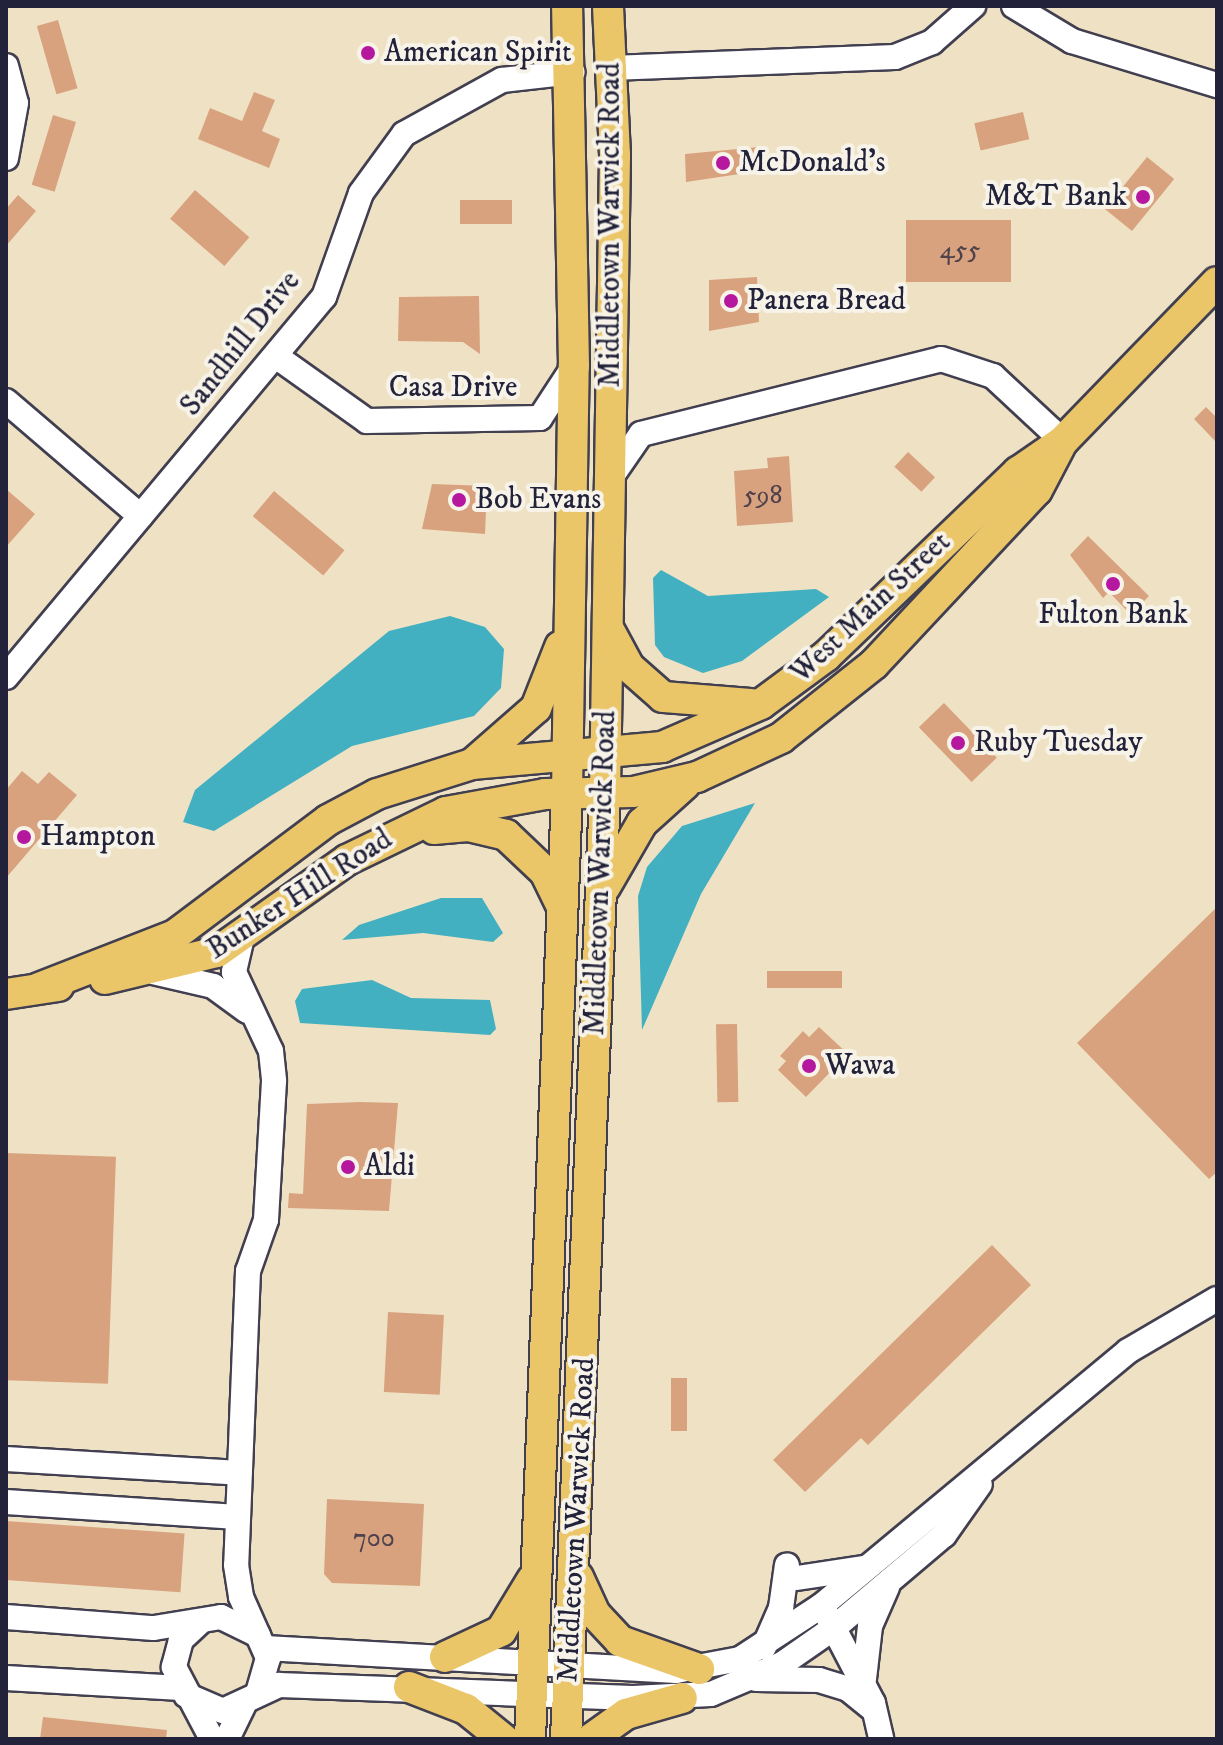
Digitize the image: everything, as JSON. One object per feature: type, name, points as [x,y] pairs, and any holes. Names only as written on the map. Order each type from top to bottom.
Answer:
[{"type":"main road","points":[[568,6],[592,56],[611,68]]},
{"type":"main road","name":"Middletown Warwick Road","points":[[530,1739],[567,794],[574,366],[573,72],[568,6]]},
{"type":"main road","name":"Middletown Warwick Road","points":[[566,1739],[576,1564],[606,756],[615,155],[608,6]]},
{"type":"main road","points":[[573,72],[589,78],[615,155]]},
{"type":"main road","name":"West Main Street","points":[[567,757],[606,756],[692,737],[761,704],[826,656],[1018,472],[1063,441],[1217,282]]},
{"type":"main road","name":"West Main Street","points":[[605,793],[697,777],[781,738],[848,690],[1037,490],[1063,441]]},
{"type":"main road","points":[[472,764],[536,708],[569,606]]},
{"type":"main road","points":[[608,628],[629,667],[663,697],[761,704]]},
{"type":"main road","name":"Bunker Hill Road","points":[[39,988],[175,935],[349,807],[472,764],[567,757]]},
{"type":"main road","points":[[600,900],[642,823],[697,777]]},
{"type":"main road","name":"Bunker Hill Road","points":[[6,994],[191,964],[242,937],[374,844],[446,812],[567,794],[605,793]]},
{"type":"main road","points":[[374,844],[449,827],[495,831],[537,861],[562,908]]},
{"type":"main road","points":[[576,1564],[587,1601],[620,1641],[699,1669]]},
{"type":"main road","points":[[445,1657],[501,1631],[537,1571]]},
{"type":"main road","points":[[409,1687],[466,1709],[503,1739]]},
{"type":"main road","points":[[591,1739],[626,1714],[682,1698]]},
{"type":"street","points":[[611,68],[895,57],[932,42],[973,6]]},
{"type":"street","points":[[1014,6],[1072,41],[1217,85]]},
{"type":"street","points":[[6,66],[16,103],[6,158]]},
{"type":"street","name":"Sandhill Drive","points":[[6,677],[277,357],[324,297],[361,193],[404,134],[440,108],[502,80],[573,72]]},
{"type":"street","name":"Casa Drive","points":[[277,357],[367,421],[540,418],[574,366]]},
{"type":"street","points":[[611,478],[641,434],[719,420],[941,359],[993,376],[1063,441]]},
{"type":"street","points":[[6,401],[140,516]]},
{"type":"street","points":[[227,1739],[268,1670],[262,1642],[236,1565],[248,1271],[266,1220],[274,1081],[271,1051],[234,972],[242,937]]},
{"type":"street","points":[[153,972],[213,986],[252,1015]]},
{"type":"street","points":[[570,1679],[699,1669],[763,1648],[821,1606],[1017,1438],[1152,1333],[1217,1299]]},
{"type":"street","points":[[754,1679],[835,1627],[888,1586],[944,1535],[1017,1438]]},
{"type":"street","points":[[6,1459],[240,1473]]},
{"type":"street","points":[[6,1502],[238,1517]]},
{"type":"street","points":[[212,1739],[183,1692],[176,1653],[205,1621],[236,1565]]},
{"type":"street","points":[[763,1648],[781,1608],[792,1571],[870,1566]]},
{"type":"street","points":[[863,1681],[870,1626],[888,1586]]},
{"type":"street","points":[[821,1606],[863,1681],[875,1711],[881,1739]]},
{"type":"street","points":[[6,1617],[154,1628],[235,1619],[262,1642],[445,1657],[533,1677]]},
{"type":"street","points":[[6,1678],[183,1692],[212,1710],[251,1700],[279,1685],[409,1687],[533,1677],[570,1679],[682,1698],[754,1679],[815,1679],[848,1689],[875,1711]]},
{"type":"water","points":[[661,570],[708,596],[816,589],[829,597],[742,661],[703,673],[664,657],[655,645],[653,578]]},
{"type":"water","points":[[450,616],[485,627],[504,649],[501,688],[474,716],[352,746],[214,831],[183,822],[195,790],[389,631]]},
{"type":"water","points":[[755,803],[701,894],[642,1030],[638,896],[647,867],[682,826]]},
{"type":"water","points":[[441,898],[482,898],[503,933],[493,942],[423,933],[342,940],[359,925]]},
{"type":"water","points":[[372,980],[411,998],[490,1000],[496,1029],[490,1035],[300,1023],[295,1001],[302,989]]},
{"type":"building","points":[[58,20],[78,88],[56,94],[37,26]]},
{"type":"building","points":[[254,92],[275,100],[262,131],[280,139],[269,168],[198,139],[210,108],[242,121]]},
{"type":"building","points":[[1023,112],[1029,139],[981,151],[974,123]]},
{"type":"building","points":[[53,115],[76,122],[55,192],[32,185]]},
{"type":"building","name":"McDonald's","points":[[759,147],[760,171],[686,182],[685,154]]},
{"type":"building","name":"M&T Bank","points":[[1147,157],[1174,179],[1132,231],[1105,209]]},
{"type":"building","points":[[195,190],[249,237],[224,266],[170,219]]},
{"type":"building","points":[[18,195],[36,211],[6,246],[6,209]]},
{"type":"building","points":[[460,200],[512,200],[512,224],[460,224]]},
{"type":"building","points":[[906,220],[1011,220],[1011,282],[906,282]]},
{"type":"building","name":"Panera Bread","points":[[757,277],[759,322],[709,331],[709,280]]},
{"type":"building","points":[[479,296],[480,354],[463,342],[398,341],[399,297]]},
{"type":"building","points":[[1206,407],[1217,418],[1217,443],[1194,419]]},
{"type":"building","points":[[908,452],[935,477],[921,492],[894,467]]},
{"type":"building","points":[[789,456],[793,522],[737,526],[734,471],[768,468],[767,458]]},
{"type":"building","name":"Bob Evans","points":[[432,484],[487,486],[485,534],[422,529]]},
{"type":"building","points":[[6,489],[35,514],[6,547]]},
{"type":"building","points":[[274,491],[344,550],[323,575],[253,516]]},
{"type":"building","name":"Fulton Bank","points":[[1088,536],[1149,596],[1131,615],[1109,592],[1103,598],[1070,555]]},
{"type":"building","name":"Ruby Tuesday","points":[[944,703],[997,758],[972,782],[919,727]]},
{"type":"building","name":"Hampton","points":[[22,771],[38,784],[49,772],[77,795],[6,878],[6,790]]},
{"type":"building","points":[[1217,907],[1217,1172],[1209,1179],[1077,1043]]},
{"type":"building","name":"Wawa","points":[[767,971],[842,971],[842,988],[767,988]]},
{"type":"building","name":"Wawa","points":[[716,1024],[737,1024],[738,1102],[717,1102]]},
{"type":"building","name":"Wawa","points":[[819,1027],[848,1054],[806,1097],[778,1070],[786,1061],[780,1056],[803,1031],[809,1037]]},
{"type":"building","name":"Aldi","points":[[398,1103],[389,1211],[288,1208],[289,1193],[303,1194],[307,1104]]},
{"type":"building","points":[[6,1153],[116,1157],[108,1384],[6,1380]]},
{"type":"building","points":[[992,1245],[1031,1285],[868,1445],[861,1438],[805,1492],[773,1460]]},
{"type":"building","points":[[388,1312],[444,1315],[440,1395],[384,1392]]},
{"type":"building","points":[[671,1378],[687,1378],[687,1431],[671,1431]]},
{"type":"building","points":[[327,1499],[424,1504],[420,1586],[332,1583],[324,1574]]},
{"type":"building","points":[[6,1521],[185,1533],[180,1592],[6,1580]]},
{"type":"building","points":[[43,1717],[167,1730],[166,1739],[40,1739]]},
{"type":"place","name":"American Spirit","points":[[368,53]]},
{"type":"place","name":"McDonald's","points":[[723,163]]},
{"type":"place","name":"M&T Bank","points":[[1143,197]]},
{"type":"place","name":"Panera Bread","points":[[731,301]]},
{"type":"place","name":"Bob Evans","points":[[459,500]]},
{"type":"place","name":"Fulton Bank","points":[[1113,584]]},
{"type":"place","name":"Ruby Tuesday","points":[[958,743]]},
{"type":"place","name":"Hampton","points":[[24,837]]},
{"type":"place","name":"Wawa","points":[[809,1066]]},
{"type":"place","name":"Aldi","points":[[348,1167]]}]
